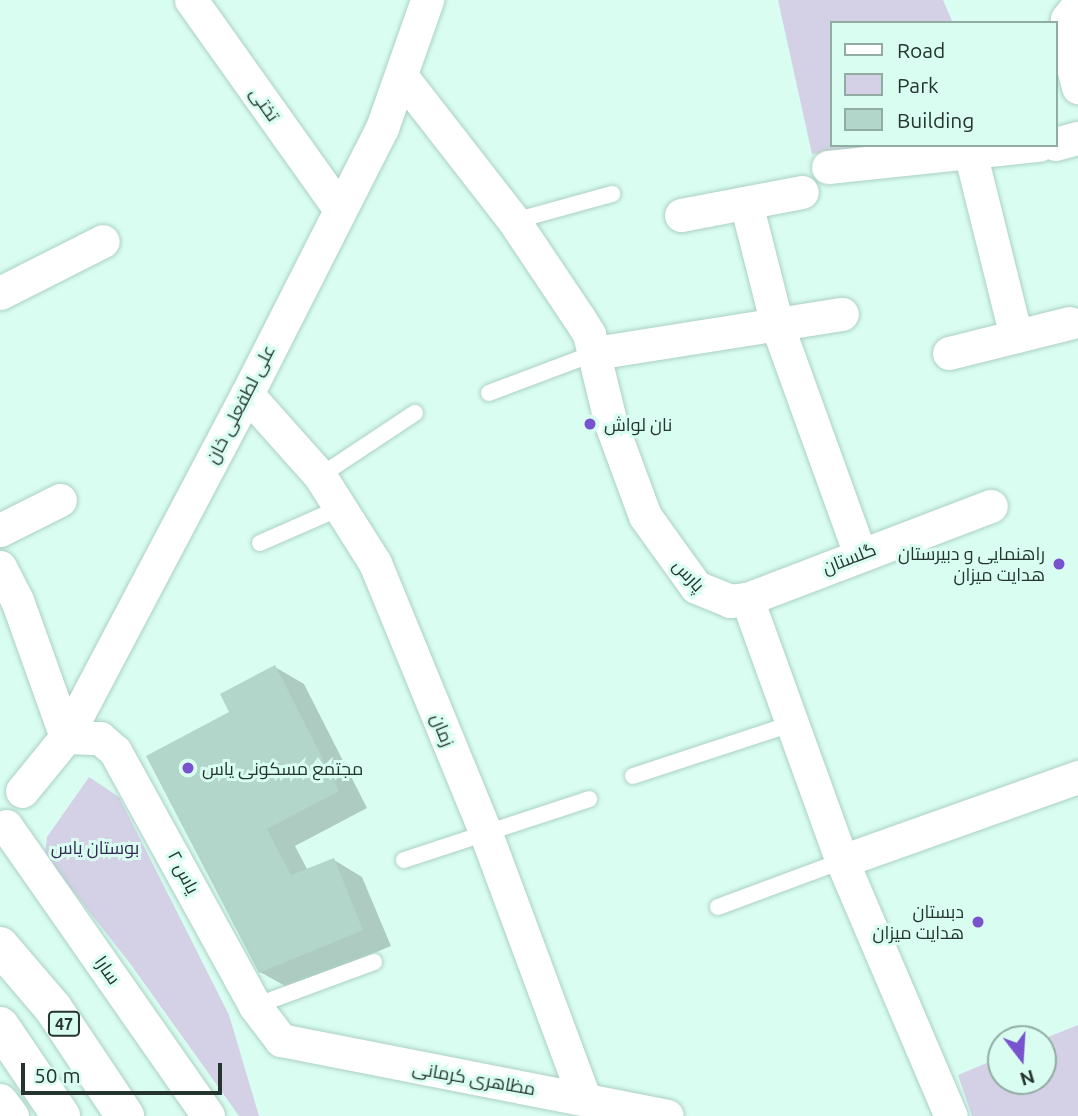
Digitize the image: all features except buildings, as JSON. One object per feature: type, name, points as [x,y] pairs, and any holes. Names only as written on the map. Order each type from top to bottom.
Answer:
[{"type":"highway","name":"47","points":[[0,946],[53,1008],[122,1112]]},
{"type":"highway","points":[[0,1026],[61,1116]]},
{"type":"street","name":"تختی","points":[[191,0],[339,208]]},
{"type":"street","name":"علی لطفعلی خان","points":[[11,786],[66,737],[247,394],[339,208],[383,128],[427,0]]},
{"type":"street","points":[[1078,5],[1067,19],[1065,36],[1078,87]]},
{"type":"street","name":"پارس","points":[[402,77],[513,221],[579,318],[595,353],[611,424],[649,523],[696,587],[730,601],[747,599]]},
{"type":"street","points":[[1057,143],[1078,138]]},
{"type":"street","points":[[828,167],[1019,147]]},
{"type":"street","points":[[970,152],[1016,336]]},
{"type":"street","points":[[681,215],[802,192]]},
{"type":"street","points":[[747,203],[777,325],[860,554]]},
{"type":"street","points":[[0,293],[103,241]]},
{"type":"street","points":[[595,353],[842,314]]},
{"type":"street","points":[[949,354],[1069,323]]},
{"type":"street","name":"زمان","points":[[247,394],[320,476],[375,563],[486,834],[584,1098]]},
{"type":"street","points":[[0,530],[60,500]]},
{"type":"street","name":"گلستان","points":[[747,599],[991,506]]},
{"type":"street","points":[[0,567],[18,600],[66,737]]},
{"type":"street","points":[[747,599],[842,861],[951,1116]]},
{"type":"street","name":"یاس ۲","points":[[66,737],[100,738],[116,751],[255,1006],[281,1040]]},
{"type":"street","points":[[842,861],[1078,777]]},
{"type":"street","points":[[3,826],[23,813],[11,786]]},
{"type":"street","name":"سارا","points":[[3,826],[208,1116]]},
{"type":"street","name":"مظاهری کرمانی","points":[[281,1040],[667,1116]]},
{"type":"street","points":[[0,1100],[12,1116]]},
{"type":"lane","points":[[513,221],[612,194]]},
{"type":"lane","points":[[489,393],[595,353]]},
{"type":"lane","points":[[320,476],[415,412]]},
{"type":"lane","points":[[260,542],[342,508]]},
{"type":"lane","points":[[634,776],[791,724]]},
{"type":"lane","points":[[404,860],[589,799]]},
{"type":"lane","points":[[718,908],[842,861]]},
{"type":"lane","points":[[255,1006],[374,962]]},
{"type":"green space","points":[[778,0],[943,0],[952,21],[830,21],[830,147],[915,147],[812,154]]},
{"type":"green space","name":"بوستان یاس","points":[[89,777],[119,797],[229,1015],[259,1116],[239,1116],[129,962],[45,856],[47,837]]},
{"type":"green space","points":[[1078,1025],[1078,1116],[972,1116],[958,1075],[987,1063],[987,1095],[1057,1095],[1057,1033]]},
{"type":"place","name":"نان لواش","points":[[590,424]]},
{"type":"place","name":"راهنمایی و دبیرستان هدایت میزان","points":[[1059,564]]},
{"type":"place","name":"مجتمع مسکونی یاس","points":[[188,768]]},
{"type":"place","name":"دبستان هدایت میزان","points":[[978,922]]}]
